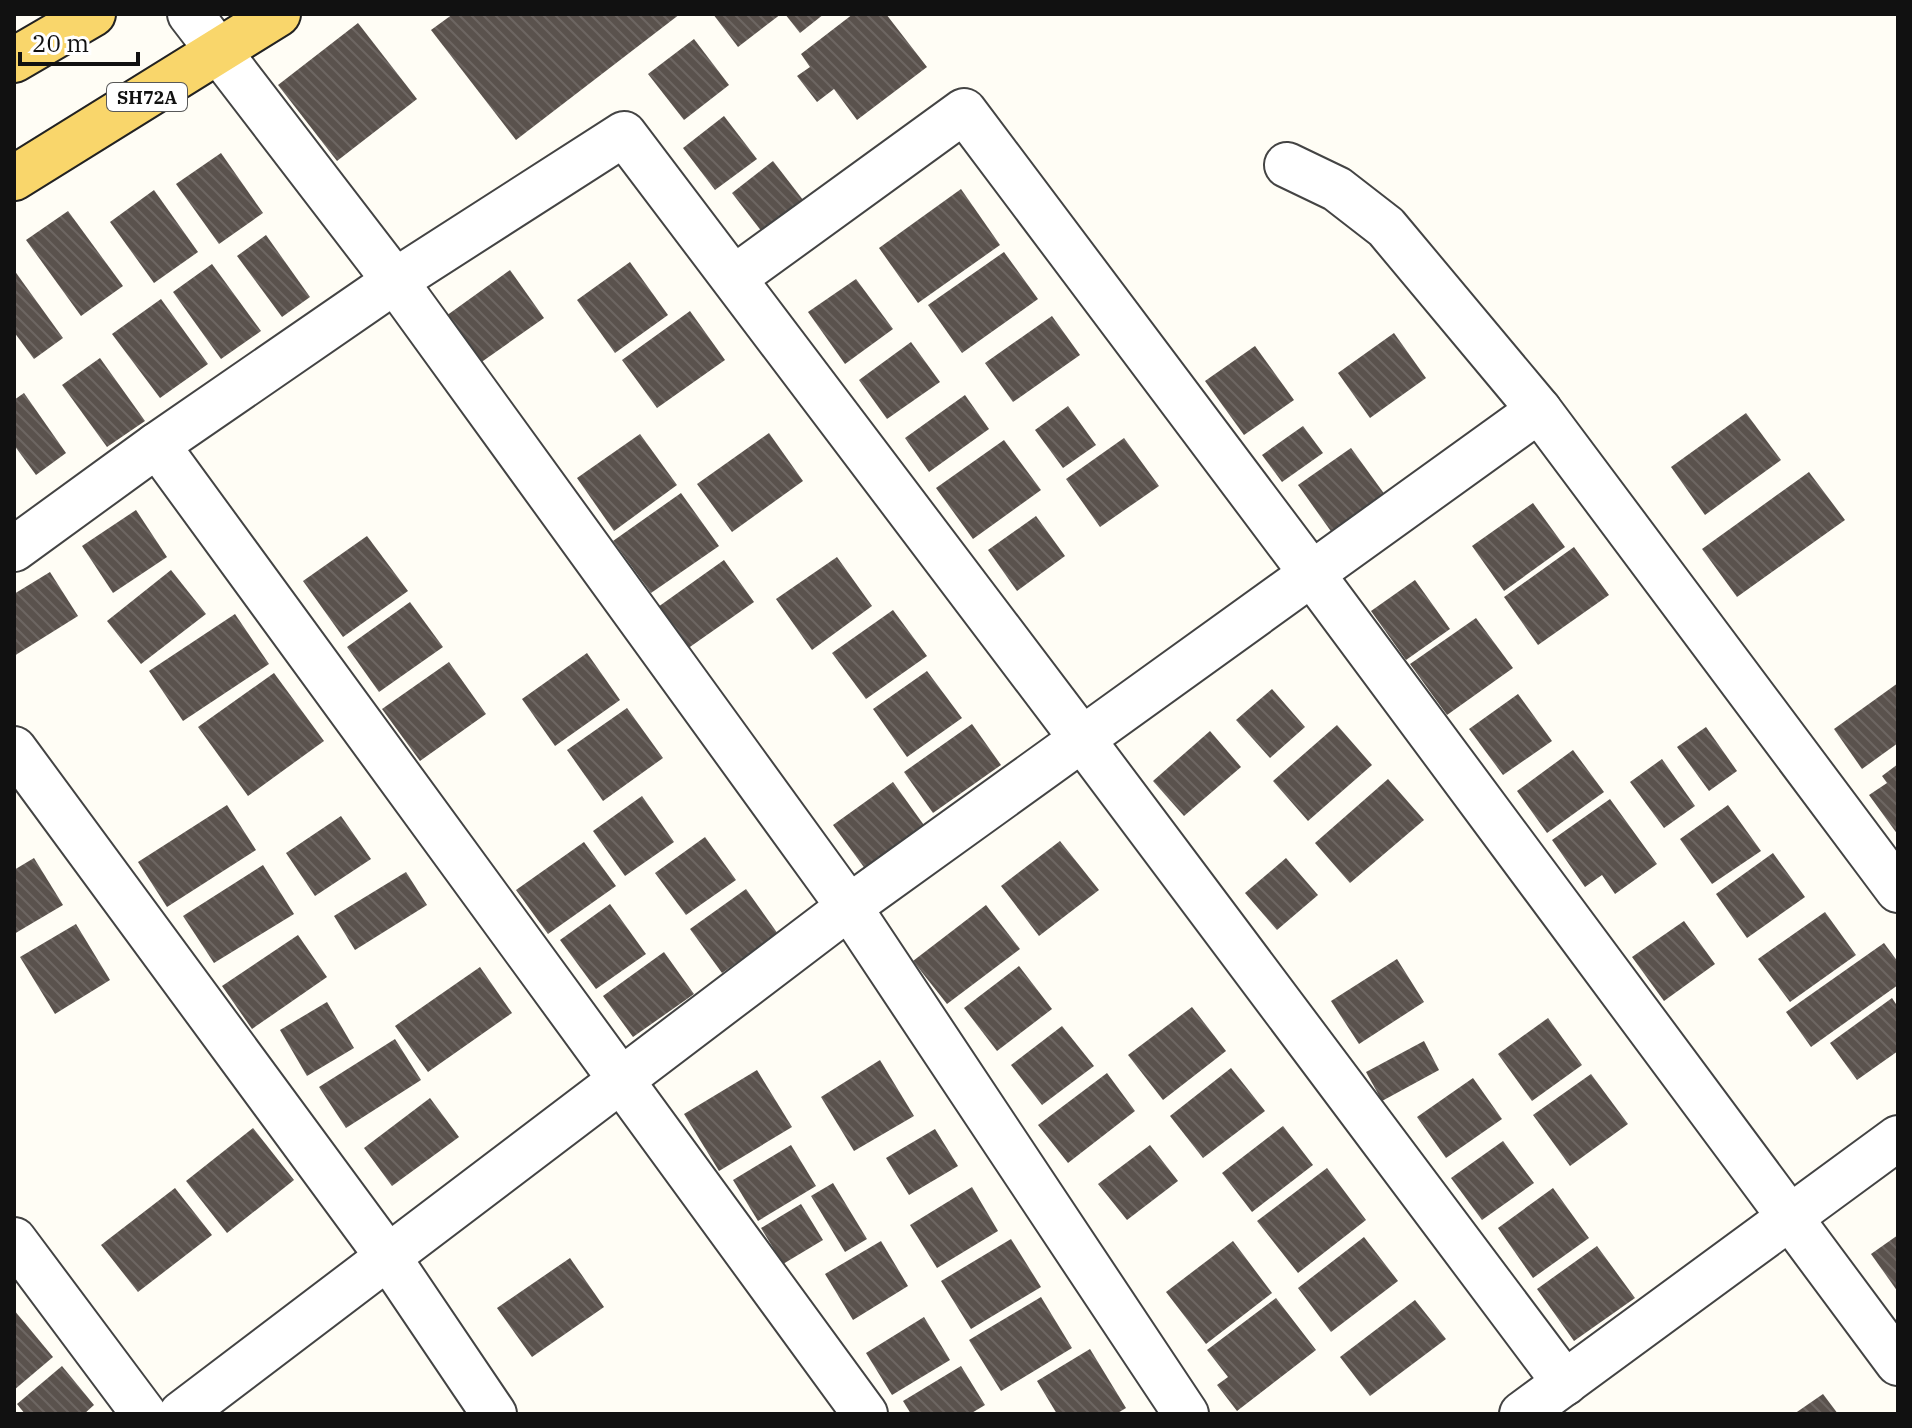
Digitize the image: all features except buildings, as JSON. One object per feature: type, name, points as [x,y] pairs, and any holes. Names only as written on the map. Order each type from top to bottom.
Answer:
[{"type":"main road","name":"SH72A","points":[[14,178],[278,14]]},
{"type":"main road","points":[[14,60],[77,18]]},
{"type":"street","points":[[190,14],[395,281],[849,907],[1186,1414]]},
{"type":"street","points":[[734,278],[964,111],[1898,1363]]},
{"type":"street","points":[[14,549],[157,445],[395,281],[624,134],[1082,739],[1548,1402],[1898,1138]]},
{"type":"street","points":[[1287,165],[1337,189],[1386,227],[1539,410],[1898,890]]},
{"type":"street","points":[[181,1414],[849,907],[1539,410]]},
{"type":"street","points":[[157,445],[865,1414]]},
{"type":"street","points":[[14,749],[388,1257],[494,1414]]},
{"type":"street","points":[[14,1240],[144,1414]]}]
